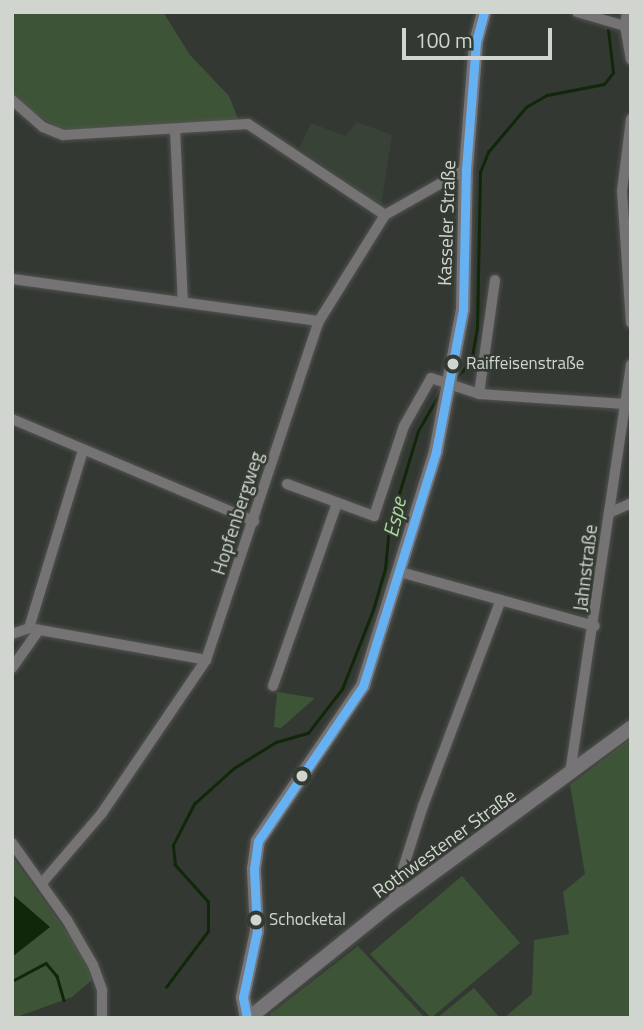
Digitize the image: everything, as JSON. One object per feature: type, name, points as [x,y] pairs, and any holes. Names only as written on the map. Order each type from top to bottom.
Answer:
[{"type":"street","name":"Kasseler Straße","points":[[248,1018],[243,997],[257,931],[254,869],[258,841],[363,686],[400,572],[450,381],[463,309],[466,169],[476,42],[484,12]]},
{"type":"street","points":[[577,12],[625,26]]},
{"type":"street","points":[[627,12],[625,26],[631,59]]},
{"type":"street","points":[[12,100],[43,127],[63,135],[248,124],[385,215]]},
{"type":"street","points":[[631,119],[622,191],[631,323]]},
{"type":"street","points":[[175,128],[183,302]]},
{"type":"street","name":"Hopfenbergweg","points":[[42,883],[102,813],[206,660],[319,321],[385,215],[466,169]]},
{"type":"street","points":[[12,279],[319,321]]},
{"type":"street","points":[[480,394],[495,280]]},
{"type":"street","name":"Jahnstraße","points":[[570,774],[595,626],[631,365]]},
{"type":"street","points":[[287,484],[374,516],[415,405],[428,379],[450,381],[480,394],[625,404]]},
{"type":"street","points":[[12,419],[254,522]]},
{"type":"street","points":[[12,668],[34,629],[83,450]]},
{"type":"street","points":[[273,686],[337,503]]},
{"type":"street","points":[[609,513],[631,503]]},
{"type":"street","points":[[400,572],[595,626]]},
{"type":"street","points":[[391,904],[423,806],[501,600]]},
{"type":"street","points":[[12,634],[34,629],[206,660]]},
{"type":"street","name":"Rothwestener Straße","points":[[248,1018],[391,904],[631,728]]},
{"type":"street","points":[[12,843],[42,883],[93,965],[102,990],[102,1018]]},
{"type":"shaded area","points":[[12,12],[163,12],[190,55],[229,96],[240,124],[60,130],[12,98]]},
{"type":"shaded area","points":[[357,122],[392,135],[381,206],[299,148],[311,123],[345,136]]},
{"type":"shaded area","points":[[277,692],[315,698],[281,728],[274,727]]},
{"type":"shaded area","points":[[631,738],[631,1018],[504,1018],[532,994],[534,940],[569,934],[563,892],[585,874],[570,785]]},
{"type":"shaded area","points":[[12,856],[84,955],[92,980],[72,997],[14,1018]]},
{"type":"shaded area","points":[[462,876],[520,943],[431,1018],[370,954]]},
{"type":"shaded area","points":[[12,894],[50,927],[12,957]]},
{"type":"shaded area","points":[[358,946],[425,1018],[270,1018],[270,1014]]},
{"type":"shaded area","points":[[474,988],[500,1018],[437,1018]]},
{"type":"waterway","name":"Espe","points":[[454,380],[471,362],[477,329],[480,172],[488,152],[526,107],[547,95],[604,84],[613,73],[608,30]]},
{"type":"waterway","name":"Espe","points":[[166,987],[208,931],[208,902],[175,865],[173,845],[194,804],[234,768],[276,742],[308,733],[342,689],[373,610],[385,569],[389,527],[418,431],[441,391]]},
{"type":"waterway","points":[[12,981],[46,963],[57,976],[64,1000]]},
{"type":"transit line","points":[[247,1018],[243,997],[257,931],[254,869],[258,841],[363,686],[436,451],[463,309],[466,169],[476,42],[484,12]]},
{"type":"place","name":"Raiffeisenstraße","points":[[453,364]]},
{"type":"place","name":"Schocketal","points":[[256,920]]}]
